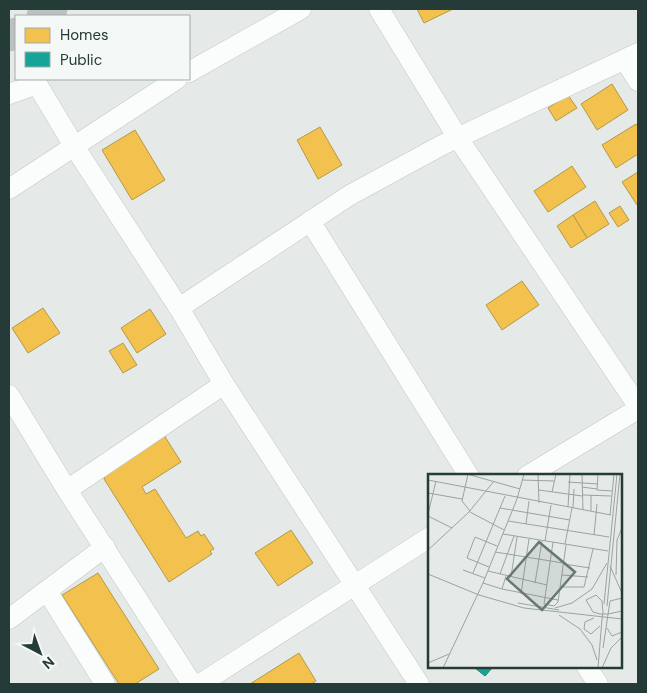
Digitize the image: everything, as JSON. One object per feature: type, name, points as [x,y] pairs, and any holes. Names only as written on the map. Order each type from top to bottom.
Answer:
[{"type":"street","points":[[190,71],[302,9]]},
{"type":"street","points":[[379,9],[458,138],[638,407],[530,474]]},
{"type":"street","points":[[9,38],[15,49]]},
{"type":"street","points":[[179,308],[350,195],[442,145],[632,56],[638,81]]},
{"type":"street","points":[[9,189],[175,80]]},
{"type":"street","points":[[9,94],[35,81],[74,146],[179,308],[224,384],[419,684]]},
{"type":"street","points":[[310,221],[467,474]]},
{"type":"street","points":[[67,490],[224,384]]},
{"type":"street","points":[[10,401],[105,547],[190,683],[356,585],[428,538]]},
{"type":"street","points":[[9,619],[105,547]]},
{"type":"street","points":[[47,591],[105,684]]},
{"type":"street","points":[[588,668],[598,684]]},
{"type":"building: Homes","points":[[417,9],[453,9],[424,23]]},
{"type":"building: Homes","points":[[612,84],[628,110],[597,130],[581,104]]},
{"type":"building: Homes","points":[[568,95],[577,108],[556,121],[548,108]]},
{"type":"building: Homes","points":[[636,124],[638,127],[638,154],[616,168],[602,145]]},
{"type":"building: Homes","points":[[320,127],[342,165],[318,179],[297,140]]},
{"type":"building: Homes","points":[[135,130],[165,180],[132,200],[102,150]]},
{"type":"building: Homes","points":[[572,166],[586,187],[548,212],[534,191]]},
{"type":"building: Homes","points":[[638,172],[638,204],[637,205],[622,182]]},
{"type":"building: Homes","points":[[595,201],[609,224],[587,238],[573,215]]},
{"type":"building: Homes","points":[[620,206],[629,220],[618,227],[609,213]]},
{"type":"building: Homes","points":[[573,215],[587,238],[571,248],[557,226]]},
{"type":"building: Homes","points":[[522,281],[539,305],[502,330],[486,305]]},
{"type":"building: Homes","points":[[43,308],[60,333],[28,353],[12,328]]},
{"type":"building: Homes","points":[[150,309],[166,334],[137,353],[121,328]]},
{"type":"building: Homes","points":[[123,343],[137,365],[123,373],[109,351]]},
{"type":"building: Homes","points":[[162,432],[181,462],[142,487],[146,494],[155,489],[186,538],[198,531],[201,536],[204,534],[214,549],[210,551],[212,554],[169,582],[104,479],[107,467]]},
{"type":"building: Homes","points":[[291,530],[313,563],[278,586],[255,553]]},
{"type":"building: Homes","points":[[98,573],[159,669],[135,684],[119,684],[62,595]]},
{"type":"building: Homes","points":[[299,653],[316,681],[311,684],[250,684]]},
{"type":"building: Public","points":[[475,668],[492,668],[485,676]]}]
